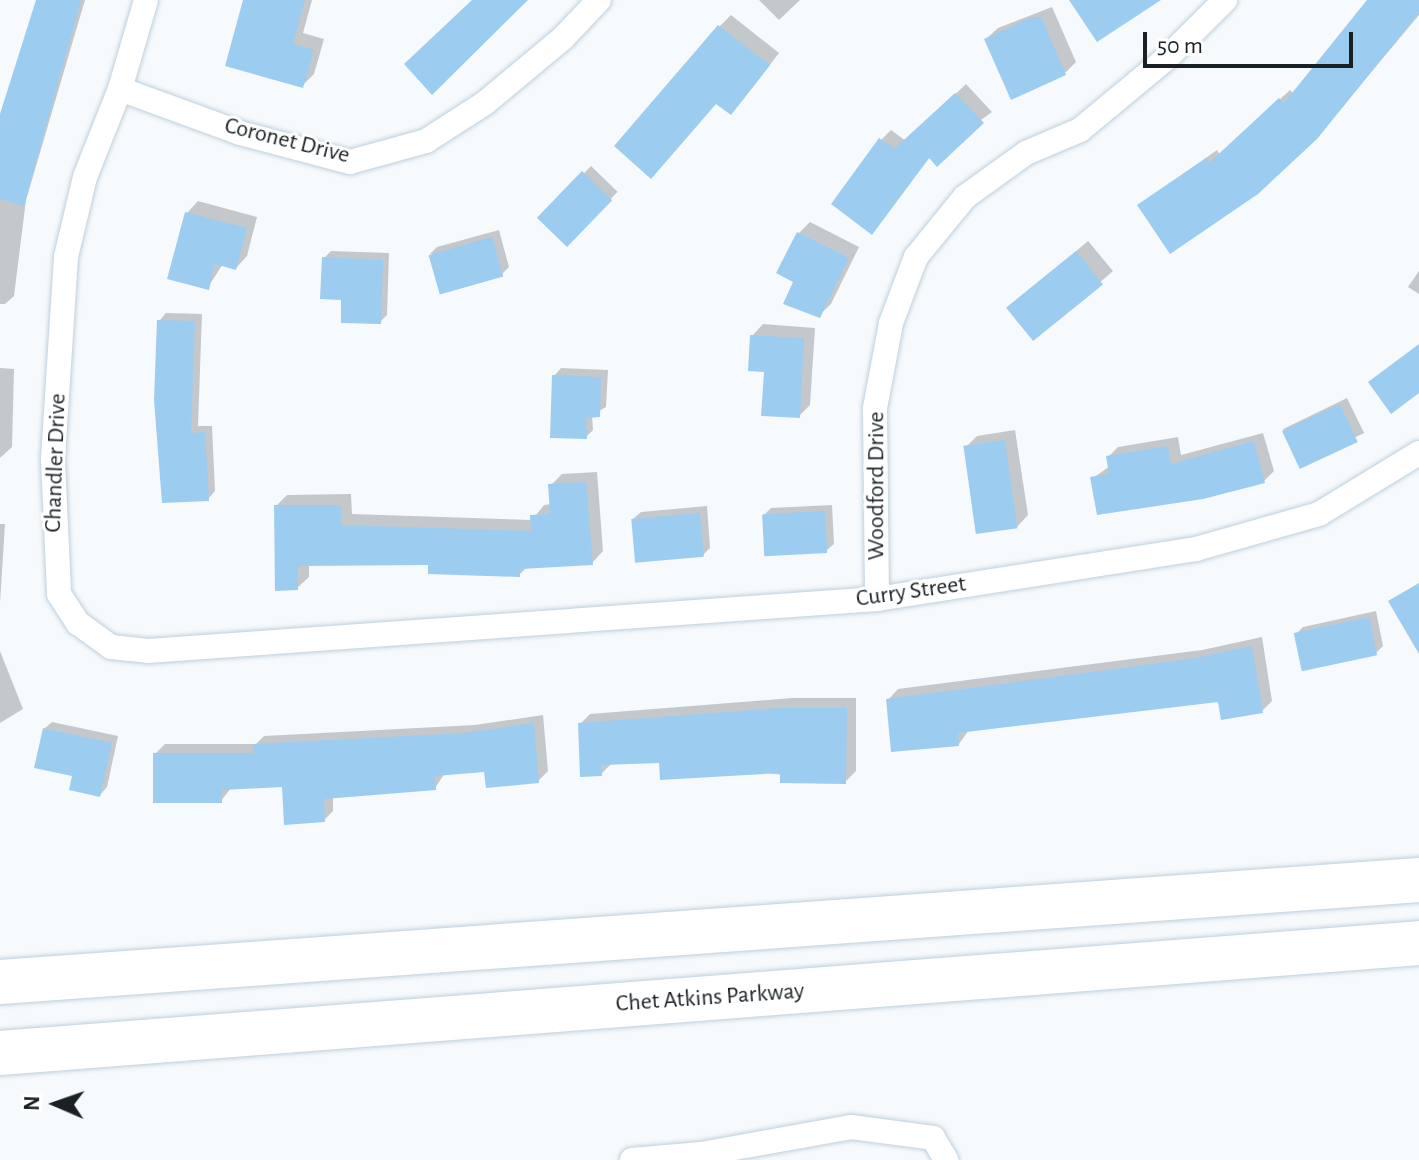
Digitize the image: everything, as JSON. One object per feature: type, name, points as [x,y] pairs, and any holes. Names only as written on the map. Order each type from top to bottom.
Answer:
[{"type":"highway","points":[[0,982],[1419,880]]},
{"type":"highway","name":"Chet Atkins Parkway","points":[[0,1053],[1419,943]]},
{"type":"street","name":"Chandler Drive","points":[[146,0],[120,89],[85,177],[66,257],[53,460],[59,594],[78,623],[111,647],[148,651],[379,635]]},
{"type":"street","name":"Coronet Drive","points":[[120,89],[240,133],[350,162],[426,141],[485,103],[563,38],[599,0]]},
{"type":"street","name":"Woodford Drive","points":[[877,599],[875,408],[891,323],[916,257],[965,197],[1026,153],[1080,130],[1168,57],[1225,0]]},
{"type":"street","name":"Curry Street","points":[[379,635],[877,599],[1196,549],[1319,514],[1419,453]]},
{"type":"street","points":[[632,1160],[701,1157],[851,1127],[933,1138],[946,1160]]},
{"type":"building","points":[[36,0],[81,0],[24,206],[0,199],[0,114]]},
{"type":"building","points":[[243,0],[305,0],[293,44],[314,50],[303,88],[225,66]]},
{"type":"building","points":[[472,0],[528,0],[432,95],[404,64]]},
{"type":"building","points":[[1069,0],[1161,0],[1097,42]]},
{"type":"building","points":[[1367,0],[1419,0],[1419,13],[1317,139],[1258,194],[1170,254],[1137,205],[1206,158],[1209,163],[1279,98],[1284,103]]},
{"type":"building","points":[[1032,17],[1041,17],[1066,75],[1011,100],[984,39]]},
{"type":"building","points":[[718,25],[770,65],[731,115],[716,104],[651,179],[614,146]]},
{"type":"building","points":[[955,93],[984,123],[937,167],[929,158],[872,235],[831,204],[879,138],[894,149]]},
{"type":"building","points":[[582,171],[612,200],[567,247],[537,218]]},
{"type":"building","points":[[185,212],[247,228],[236,270],[215,264],[209,290],[167,279]]},
{"type":"building","points":[[797,232],[849,258],[820,318],[783,304],[793,282],[776,273]]},
{"type":"building","points":[[492,237],[503,276],[440,295],[429,255]]},
{"type":"building","points":[[1076,251],[1103,284],[1033,341],[1006,308]]},
{"type":"building","points":[[322,257],[383,260],[381,324],[341,323],[341,300],[320,299]]},
{"type":"building","points":[[157,320],[195,321],[191,433],[205,432],[209,501],[162,503],[154,400]]},
{"type":"building","points":[[750,335],[804,338],[800,418],[761,416],[764,372],[748,371]]},
{"type":"building","points":[[1419,344],[1419,393],[1391,414],[1368,382]]},
{"type":"building","points":[[552,375],[601,377],[600,417],[586,418],[587,439],[550,438]]},
{"type":"building","points":[[1340,404],[1358,442],[1300,469],[1282,431]]},
{"type":"building","points":[[1005,440],[1017,528],[976,534],[963,446]]},
{"type":"building","points":[[1254,441],[1265,483],[1203,499],[1097,515],[1090,477],[1109,474],[1106,456],[1168,446],[1171,464]]},
{"type":"building","points":[[586,482],[593,565],[520,569],[520,577],[428,574],[428,565],[298,566],[298,590],[275,591],[274,505],[341,505],[341,525],[531,531],[530,515],[550,514],[548,484]]},
{"type":"building","points":[[825,511],[827,553],[764,556],[762,514]]},
{"type":"building","points":[[700,513],[704,557],[635,563],[631,519]]},
{"type":"building","points":[[1419,583],[1419,654],[1388,601]]},
{"type":"building","points":[[1369,617],[1377,655],[1302,671],[1294,633]]},
{"type":"building","points":[[1252,646],[1263,713],[1221,720],[1218,702],[958,733],[959,746],[891,752],[886,699],[1190,659]]},
{"type":"building","points":[[780,708],[847,708],[846,784],[780,783],[780,773],[660,780],[659,763],[601,765],[602,776],[580,777],[578,723]]},
{"type":"building","points":[[534,723],[539,783],[486,788],[484,772],[435,776],[436,790],[324,799],[325,822],[284,825],[282,787],[222,790],[222,803],[153,803],[153,753],[253,753],[253,744],[464,733]]},
{"type":"building","points":[[43,728],[112,743],[100,797],[69,790],[72,776],[34,768]]}]
